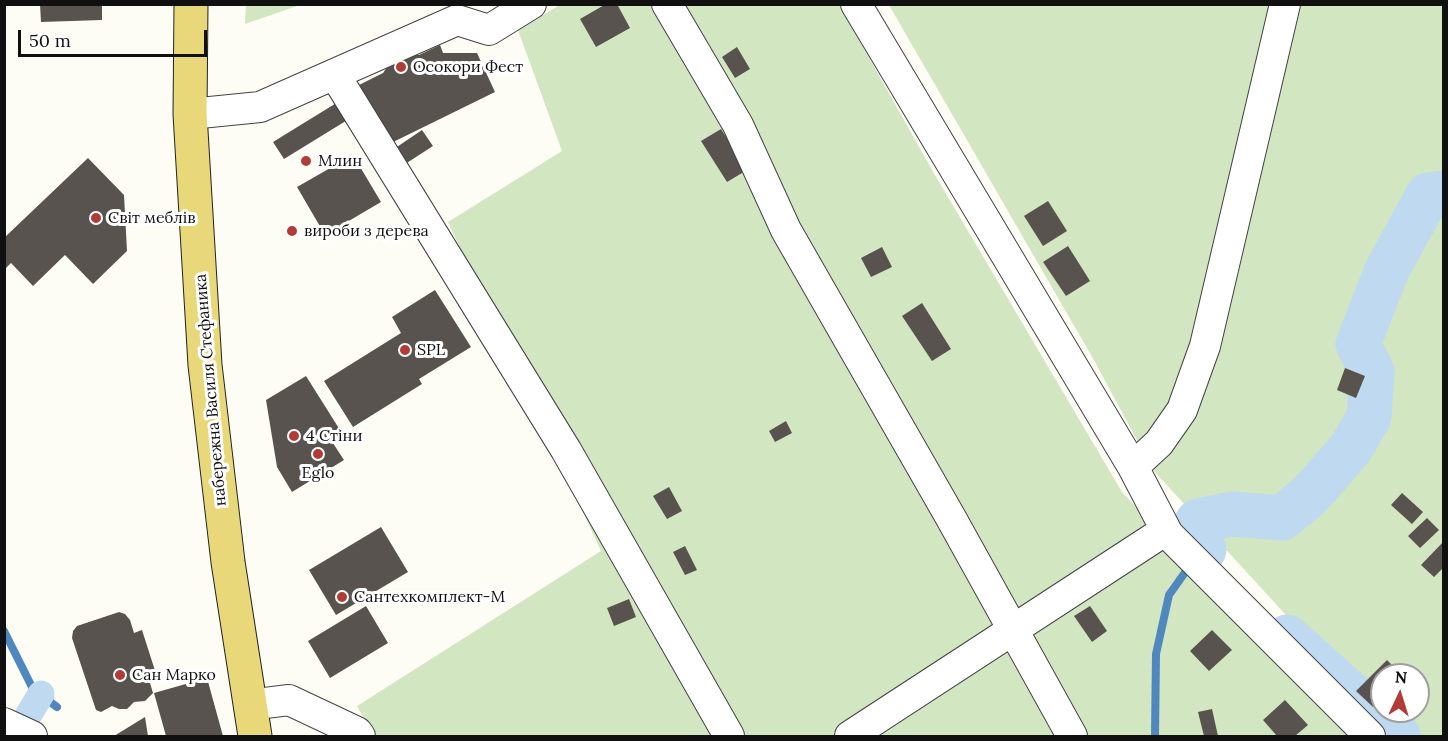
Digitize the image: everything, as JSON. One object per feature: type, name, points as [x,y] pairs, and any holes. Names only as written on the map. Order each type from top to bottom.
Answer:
[{"type":"main road","name":"набережна Василя Стефаника","points":[[191,4],[190,114],[205,365],[249,705],[255,736]]},
{"type":"street","points":[[190,114],[260,107],[336,75],[454,12],[489,30],[531,4]]},
{"type":"street","points":[[667,4],[738,125],[786,230],[951,518],[1072,736]]},
{"type":"street","points":[[856,4],[1133,467],[1167,530],[1370,736]]},
{"type":"street","points":[[1133,467],[1159,443],[1182,410],[1204,346],[1285,4]]},
{"type":"street","points":[[336,75],[566,450],[729,736]]},
{"type":"street","points":[[850,736],[1167,530]]},
{"type":"street","points":[[249,705],[289,700],[357,732],[360,736]]},
{"type":"street","points":[[4,723],[32,736]]},
{"type":"green space","points":[[246,4],[300,5],[245,24]]},
{"type":"green space","points":[[839,4],[932,170],[1122,492],[1351,736],[374,736],[357,706],[601,551],[448,222],[562,151],[518,30],[560,5]]},
{"type":"green space","points":[[889,5],[1443,5],[1443,736],[1410,736],[1396,723],[1430,723],[1430,663],[1370,663],[1370,699],[1319,651],[1153,470],[1095,362]]},
{"type":"building","points":[[40,4],[102,4],[102,20],[41,22]]},
{"type":"building","points":[[606,4],[617,4],[630,28],[596,47],[580,19]]},
{"type":"building","points":[[440,45],[443,53],[477,53],[495,92],[383,147],[353,88],[383,73],[396,54],[419,55]]},
{"type":"building","points":[[737,47],[750,69],[735,78],[722,57]]},
{"type":"building","points":[[338,102],[349,119],[284,159],[273,142]]},
{"type":"building","points":[[721,129],[747,170],[727,182],[701,141]]},
{"type":"building","points":[[422,130],[433,146],[399,168],[388,153]]},
{"type":"building","points":[[353,155],[381,202],[325,235],[297,187]]},
{"type":"building","points":[[88,158],[124,195],[127,251],[93,284],[65,255],[33,286],[11,263],[4,270],[4,238]]},
{"type":"building","points":[[1048,201],[1067,231],[1043,246],[1024,216]]},
{"type":"building","points":[[1068,246],[1090,281],[1066,296],[1043,262]]},
{"type":"building","points":[[882,247],[892,267],[871,277],[861,258]]},
{"type":"building","points":[[435,290],[471,347],[419,379],[422,384],[353,427],[324,381],[401,333],[392,317]]},
{"type":"building","points":[[922,303],[951,349],[932,361],[902,316]]},
{"type":"building","points":[[1345,368],[1365,376],[1356,398],[1337,390]]},
{"type":"building","points":[[306,376],[340,430],[329,437],[344,460],[292,492],[277,467],[266,400]]},
{"type":"building","points":[[786,421],[792,433],[775,442],[769,431]]},
{"type":"building","points":[[669,487],[682,511],[667,519],[653,496]]},
{"type":"building","points":[[1402,493],[1423,512],[1412,524],[1391,505]]},
{"type":"building","points":[[1427,518],[1439,530],[1420,548],[1408,536]]},
{"type":"building","points":[[381,527],[408,572],[336,615],[309,570]]},
{"type":"building","points":[[1444,541],[1444,567],[1434,577],[1421,565]]},
{"type":"building","points":[[685,546],[697,570],[685,575],[673,552]]},
{"type":"building","points":[[629,599],[636,617],[614,626],[607,608]]},
{"type":"building","points":[[366,606],[388,643],[330,678],[308,641]]},
{"type":"building","points":[[1090,606],[1107,631],[1092,642],[1074,616]]},
{"type":"building","points":[[119,612],[125,614],[130,620],[134,633],[142,630],[158,680],[150,683],[153,693],[145,701],[134,702],[127,709],[112,706],[101,712],[96,710],[72,638],[73,631],[77,626]]},
{"type":"building","points":[[1212,630],[1232,650],[1209,671],[1190,651]]},
{"type":"building","points":[[1370,677],[1370,704],[1356,691]]},
{"type":"building","points":[[207,678],[223,736],[166,736],[154,693]]},
{"type":"building","points":[[1285,700],[1308,725],[1295,736],[1277,736],[1263,720]]},
{"type":"building","points":[[1212,709],[1218,736],[1204,736],[1198,712]]},
{"type":"building","points":[[145,717],[148,736],[114,736]]},
{"type":"waterway","points":[[1204,550],[1189,535],[1198,521],[1232,514],[1282,518],[1310,495],[1351,448],[1369,417],[1372,371],[1358,344],[1387,270],[1428,195],[1444,193]]},
{"type":"waterway","points":[[1155,736],[1156,654],[1169,595],[1186,571]]},
{"type":"waterway","points":[[4,631],[33,689],[57,707]]},
{"type":"waterway","points":[[1287,637],[1398,736]]},
{"type":"waterway","points":[[16,736],[41,694]]},
{"type":"place","name":"Осокори Фест","points":[[401,67]]},
{"type":"place","name":"Млин","points":[[306,161]]},
{"type":"place","name":"Світ меблів","points":[[96,218]]},
{"type":"place","name":"вироби з дерева","points":[[292,231]]},
{"type":"place","name":"SPL","points":[[405,350]]},
{"type":"place","name":"4 Стіни","points":[[294,436]]},
{"type":"place","name":"Eglo","points":[[318,454]]},
{"type":"place","name":"Сантехкомплект-М","points":[[342,597]]},
{"type":"place","name":"Сан Марко","points":[[120,675]]}]
